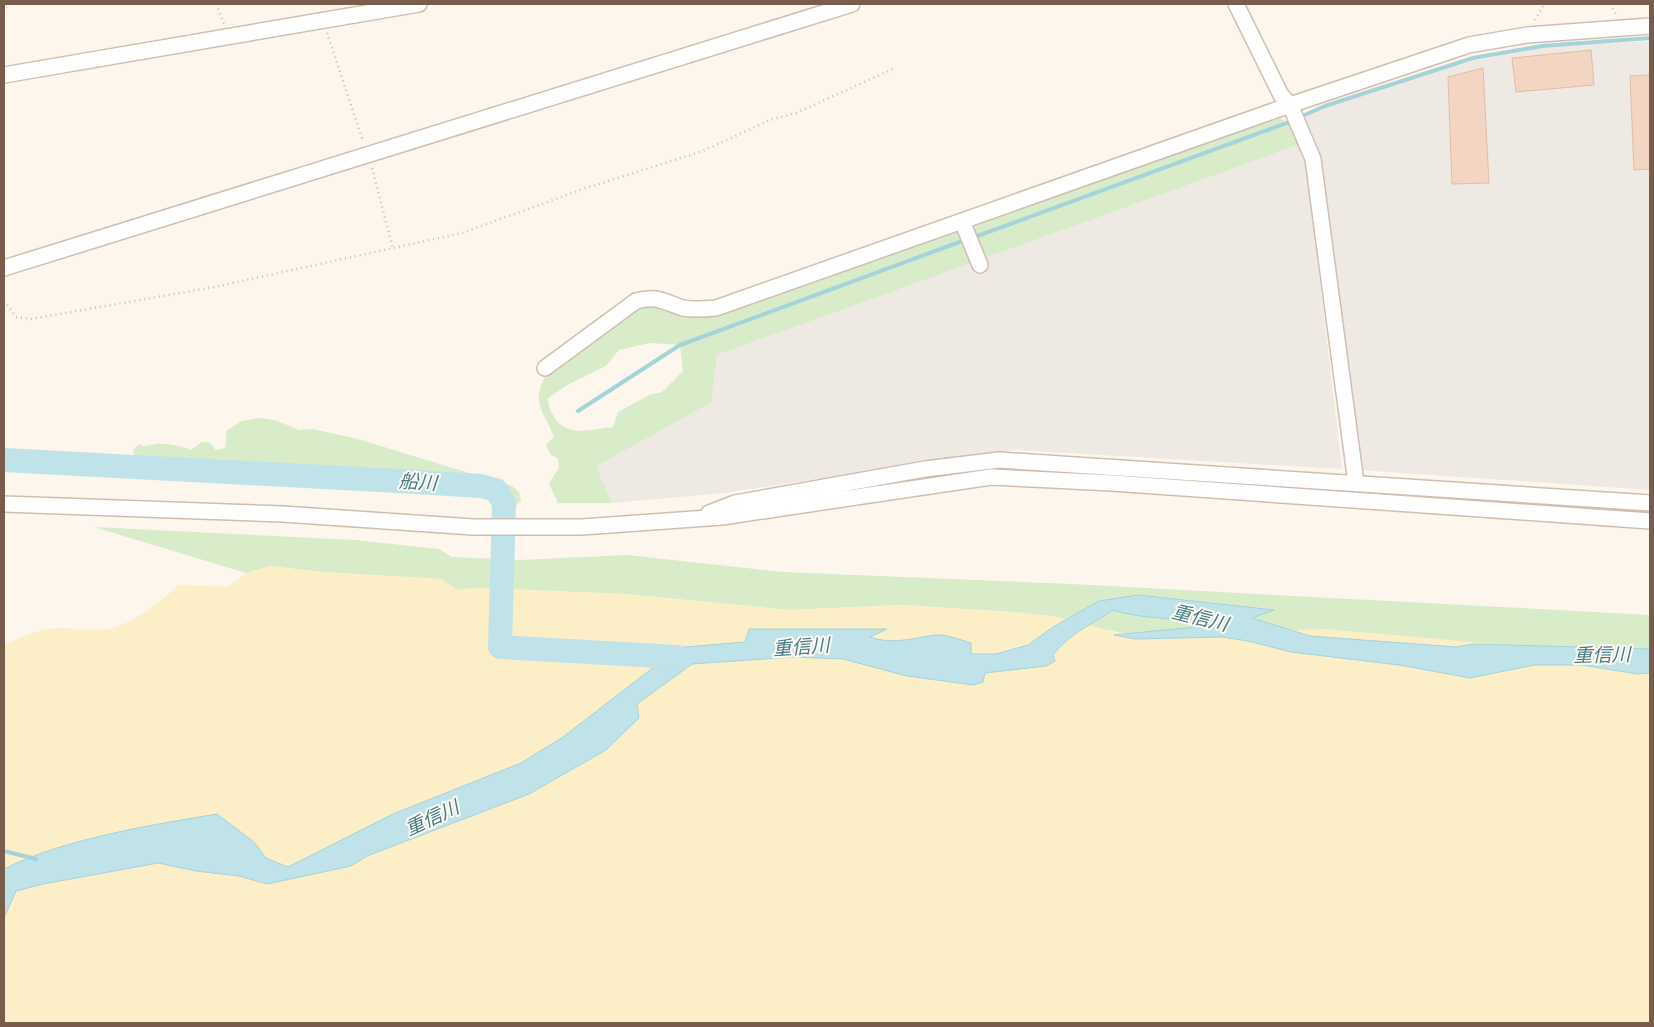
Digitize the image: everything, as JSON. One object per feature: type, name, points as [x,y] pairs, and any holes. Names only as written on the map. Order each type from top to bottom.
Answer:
[{"type":"street","points":[[4,75],[324,22],[364,9],[419,4]]},
{"type":"street","points":[[4,268],[852,4]]},
{"type":"street","points":[[1236,4],[1281,95],[1290,105],[1313,158],[1356,483]]},
{"type":"street","points":[[544,368],[636,301],[649,297],[684,308],[701,310],[716,308],[963,223],[1290,105],[1470,45],[1527,35],[1650,26]]},
{"type":"street","points":[[963,223],[979,263]]},
{"type":"street","points":[[692,520],[735,503],[925,469],[999,460],[1650,503]]},
{"type":"street","points":[[4,504],[283,514],[473,527],[582,527],[692,520],[991,478],[1122,484],[1650,521]]},
{"type":"path","points":[[216,4],[229,37]]},
{"type":"path","points":[[324,22],[368,154],[393,249]]},
{"type":"path","points":[[4,302],[16,317],[31,319],[214,287],[462,234],[583,189],[702,151],[770,120],[796,113],[895,68]]},
{"type":"shaded area","points":[[1650,41],[1650,490],[1358,470],[1318,158],[1306,123],[1306,113],[1472,61],[1542,47]]},
{"type":"shaded area","points":[[1298,145],[1307,171],[1342,469],[1014,450],[724,493],[612,503],[596,466],[711,403],[717,355]]},
{"type":"green space","points":[[1277,115],[1291,126],[1298,145],[717,355],[711,403],[596,466],[612,503],[558,503],[549,484],[559,467],[558,459],[550,454],[546,445],[554,437],[540,408],[539,401],[545,377],[642,308],[650,306],[704,317],[721,314]],"holes":[[[649,343],[680,345],[683,371],[662,392],[649,395],[618,412],[613,427],[580,431],[573,430],[559,424],[554,417],[548,398],[569,384],[606,366],[619,350]]]},
{"type":"green space","points":[[258,418],[275,420],[299,430],[313,429],[358,439],[512,486],[519,492],[521,500],[515,507],[510,506],[499,489],[489,485],[404,477],[141,462],[135,458],[133,450],[139,444],[147,446],[168,444],[191,450],[202,442],[209,442],[216,450],[225,448],[227,430],[242,421]]},
{"type":"green space","points":[[94,527],[355,540],[439,549],[452,557],[519,560],[628,555],[783,572],[1071,584],[1650,615],[1650,668],[1142,637],[1024,613],[902,605],[789,610],[624,594],[475,588],[457,590],[441,579],[321,572],[270,566],[246,573]]},
{"type":"sand","points":[[270,566],[321,572],[441,579],[457,590],[475,588],[624,594],[789,610],[902,605],[1024,613],[1054,616],[1114,632],[1142,637],[1324,629],[1497,644],[1650,668],[1650,1023],[4,1023],[4,645],[47,629],[96,630],[112,628],[139,616],[179,585],[228,587],[246,573]]},
{"type":"water","name":"重信川","points":[[1138,595],[1274,610],[1252,618],[1310,636],[1456,647],[1473,644],[1650,649],[1650,673],[1637,674],[1582,665],[1534,665],[1470,678],[1399,665],[1291,652],[1248,641],[1222,637],[1135,639],[1114,635],[1205,626],[1113,610],[1067,640],[1053,655],[1055,661],[1046,666],[985,673],[983,682],[973,685],[907,676],[843,659],[794,657],[692,664],[637,704],[639,718],[606,750],[529,794],[367,856],[351,866],[267,884],[239,876],[196,871],[158,863],[43,884],[16,891],[4,918],[4,869],[27,858],[80,841],[164,823],[217,814],[254,842],[266,858],[288,867],[393,814],[521,763],[563,737],[659,663],[673,648],[745,642],[749,629],[887,629],[870,637],[895,641],[944,635],[971,643],[971,654],[996,654],[1028,645],[1053,627],[1099,601]]},
{"type":"building","points":[[1591,50],[1594,85],[1516,92],[1512,58]]},
{"type":"building","points":[[1483,68],[1489,183],[1452,184],[1448,77]]},
{"type":"building","points":[[1650,75],[1650,169],[1634,170],[1630,76]]},
{"type":"waterway","points":[[1298,118],[1325,106],[1473,58],[1542,46],[1650,38]]},
{"type":"waterway","points":[[972,238],[1292,121]]},
{"type":"waterway","points":[[578,411],[680,345],[965,240]]},
{"type":"waterway","name":"船川","points":[[4,460],[417,482],[481,486],[496,490],[504,503],[500,647],[677,657]]},
{"type":"waterway","points":[[4,851],[36,859]]}]
